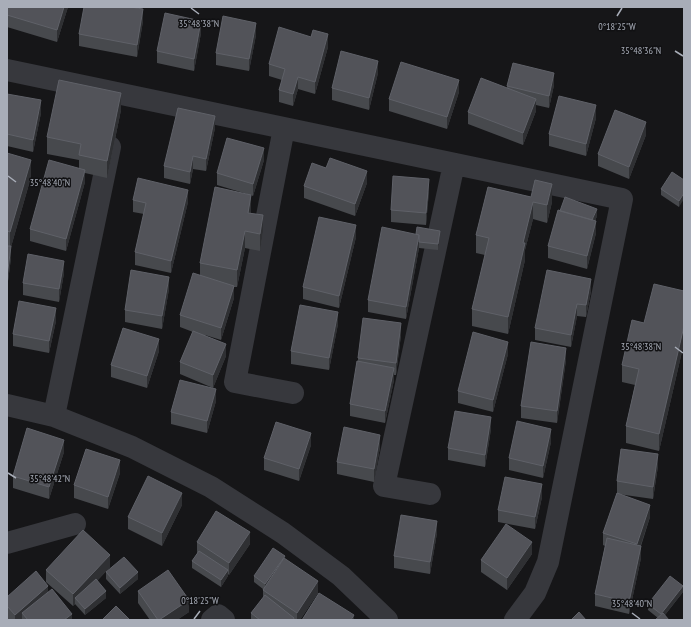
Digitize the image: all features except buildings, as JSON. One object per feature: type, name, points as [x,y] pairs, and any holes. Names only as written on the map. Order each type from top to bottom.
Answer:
[{"type":"street","points":[[7,70],[622,199],[548,562],[535,593],[515,620]]},
{"type":"street","points":[[54,416],[121,94]]},
{"type":"street","points":[[284,128],[235,382],[293,393]]},
{"type":"street","points":[[430,494],[384,486],[454,164]]},
{"type":"street","points":[[7,404],[54,416],[132,447],[211,487],[283,533],[341,576],[387,620]]},
{"type":"street","points":[[7,543],[75,524]]},
{"type":"street","points":[[212,620],[218,615],[224,620]]}]
